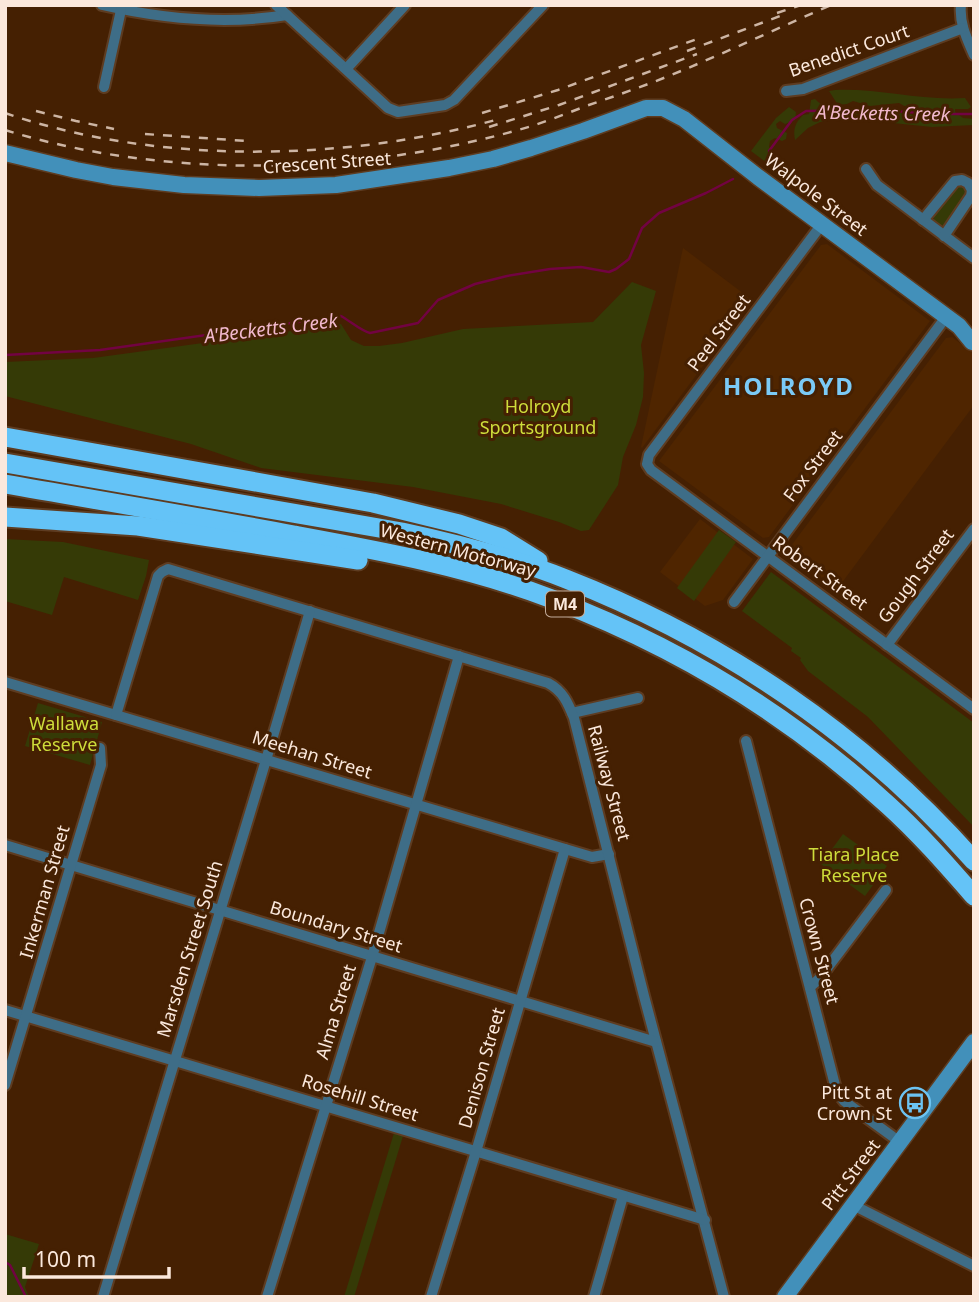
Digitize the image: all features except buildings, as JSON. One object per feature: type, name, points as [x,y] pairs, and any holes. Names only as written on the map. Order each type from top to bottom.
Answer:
[{"type":"highway","points":[[5,437],[373,503],[459,524],[501,538],[565,579]]},
{"type":"highway","name":"Western Motorway","points":[[9,463],[402,532],[495,555],[565,579],[700,641],[771,685],[865,755],[927,811],[974,861]]},
{"type":"highway","name":"Western Motorway","points":[[5,484],[385,552],[484,576],[551,598],[631,632],[711,674],[775,714],[819,746],[864,783],[915,831],[974,896]]},
{"type":"highway","points":[[5,517],[138,526],[364,561],[385,552]]},
{"type":"street","points":[[102,5],[175,18],[232,21],[287,15]]},
{"type":"street","points":[[276,5],[388,108],[398,112],[445,105],[454,100],[543,5]]},
{"type":"street","points":[[347,68],[405,5]]},
{"type":"street","points":[[961,5],[963,28],[974,55]]},
{"type":"street","points":[[104,87],[121,10]]},
{"type":"street","name":"Benedict Court","points":[[786,91],[803,89],[963,28]]},
{"type":"street","name":"Crescent Street","points":[[5,153],[100,174],[184,185],[259,188],[336,185],[493,159],[646,108]]},
{"type":"street","name":"Walpole Street","points":[[646,108],[663,108],[684,119],[966,332]]},
{"type":"street","points":[[866,169],[877,184],[974,258]]},
{"type":"street","points":[[923,220],[953,182],[962,180],[968,183],[972,190],[971,196],[944,236]]},
{"type":"street","name":"Peel Street","points":[[647,464],[649,455],[822,224]]},
{"type":"street","name":"Fox Street","points":[[734,602],[767,556],[966,332]]},
{"type":"street","name":"Robert Street","points":[[647,464],[651,470],[974,709]]},
{"type":"street","name":"Gough Street","points":[[887,645],[974,529]]},
{"type":"street","name":"Railway Street","points":[[116,715],[158,576],[165,570],[172,569],[548,683],[565,697],[572,713],[724,1297]]},
{"type":"street","name":"Marsden Street South","points":[[104,1297],[310,611]]},
{"type":"street","name":"Alma Street","points":[[268,1297],[372,957],[459,656]]},
{"type":"street","name":"Meehan Street","points":[[5,682],[592,857],[609,854]]},
{"type":"street","points":[[572,713],[638,698]]},
{"type":"street","name":"Crown Street","points":[[746,741],[839,1096],[900,1142]]},
{"type":"street","name":"Inkerman Street","points":[[5,1085],[101,765],[100,748]]},
{"type":"street","name":"Boundary Street","points":[[5,845],[656,1042]]},
{"type":"street","name":"Denison Street","points":[[431,1297],[565,849]]},
{"type":"street","points":[[810,987],[819,979],[886,890]]},
{"type":"street","name":"Rosehill Street","points":[[5,1010],[705,1220]]},
{"type":"street","name":"Pitt Street","points":[[785,1297],[974,1042]]},
{"type":"street","points":[[594,1297],[623,1196]]},
{"type":"street","points":[[853,1205],[974,1266]]},
{"type":"shaded area","points":[[827,244],[930,321],[769,537],[763,538],[659,461],[821,245]]},
{"type":"shaded area","points":[[683,248],[752,300],[642,448],[641,447]]},
{"type":"shaded area","points":[[952,337],[974,354],[974,405],[835,592],[785,554],[946,338]]},
{"type":"shaded area","points":[[700,519],[753,559],[723,600],[705,606],[660,572]]},
{"type":"green space","points":[[829,91],[965,98],[971,107],[955,109],[955,112],[963,118],[974,119],[974,125],[932,127],[844,118],[820,122],[808,128],[795,140],[796,124],[803,115],[809,114],[811,100],[815,99],[832,108],[844,110],[921,116],[920,111],[899,103],[870,106],[853,101],[838,105]]},
{"type":"green space","points":[[789,107],[796,112],[795,120],[785,124],[780,121],[776,124],[777,128],[787,133],[786,139],[782,141],[775,138],[770,141],[769,147],[775,156],[771,166],[751,151],[776,118]]},
{"type":"green space","points":[[963,184],[968,192],[946,225],[938,226],[934,223],[934,215],[955,186]]},
{"type":"green space","name":"Holroyd Sportsground","points":[[632,282],[656,291],[641,345],[643,397],[636,425],[623,457],[618,485],[589,530],[581,531],[501,504],[413,487],[261,468],[191,444],[5,396],[5,362],[93,358],[341,324],[351,340],[364,346],[379,346],[463,329],[593,322]]},
{"type":"green space","points":[[719,530],[736,542],[694,601],[677,588]]},
{"type":"green space","points":[[5,539],[63,542],[149,560],[138,600],[64,577],[52,615],[5,601]]},
{"type":"green space","points":[[771,572],[974,723],[974,827],[868,717],[808,671],[801,658],[791,651],[792,648],[742,611]]},
{"type":"green space","name":"Wallawa Reserve","points":[[38,703],[102,722],[90,765],[25,746]]},
{"type":"green space","name":"Tiara Place Reserve","points":[[843,834],[887,866],[865,896],[821,864]]},
{"type":"green space","points":[[394,1133],[403,1136],[354,1297],[344,1297]]},
{"type":"green space","points":[[5,1234],[39,1244],[25,1287],[29,1297],[5,1297]]},
{"type":"waterway","name":"A'Becketts Creek","points":[[769,151],[792,120],[806,111],[878,110],[974,114]]},
{"type":"waterway","name":"A'Becketts Creek","points":[[5,355],[100,350],[341,316],[370,333],[418,323],[438,300],[475,284],[550,269],[581,267],[609,272],[616,269],[629,259],[642,228],[659,213],[733,179]]},
{"type":"waterway","points":[[5,1262],[10,1265],[26,1297]]},
{"type":"railway","points":[[777,13],[801,5]]},
{"type":"railway","points":[[5,130],[68,146],[133,158],[201,164],[268,166],[404,154],[469,142],[539,124],[669,76],[831,5]]},
{"type":"railway","points":[[687,51],[788,13]]},
{"type":"railway","points":[[482,113],[558,90],[697,39]]},
{"type":"railway","points":[[489,127],[559,105],[697,54]]},
{"type":"railway","points":[[36,111],[114,129]]},
{"type":"railway","points":[[5,113],[63,130],[124,142],[251,152],[378,144],[499,119]]},
{"type":"railway","points":[[145,134],[246,141]]},
{"type":"place","name":"Pitt St at Crown St","points":[[915,1103]]},
{"type":"district","name":"HOLROYD","points":[[789,387]]}]
